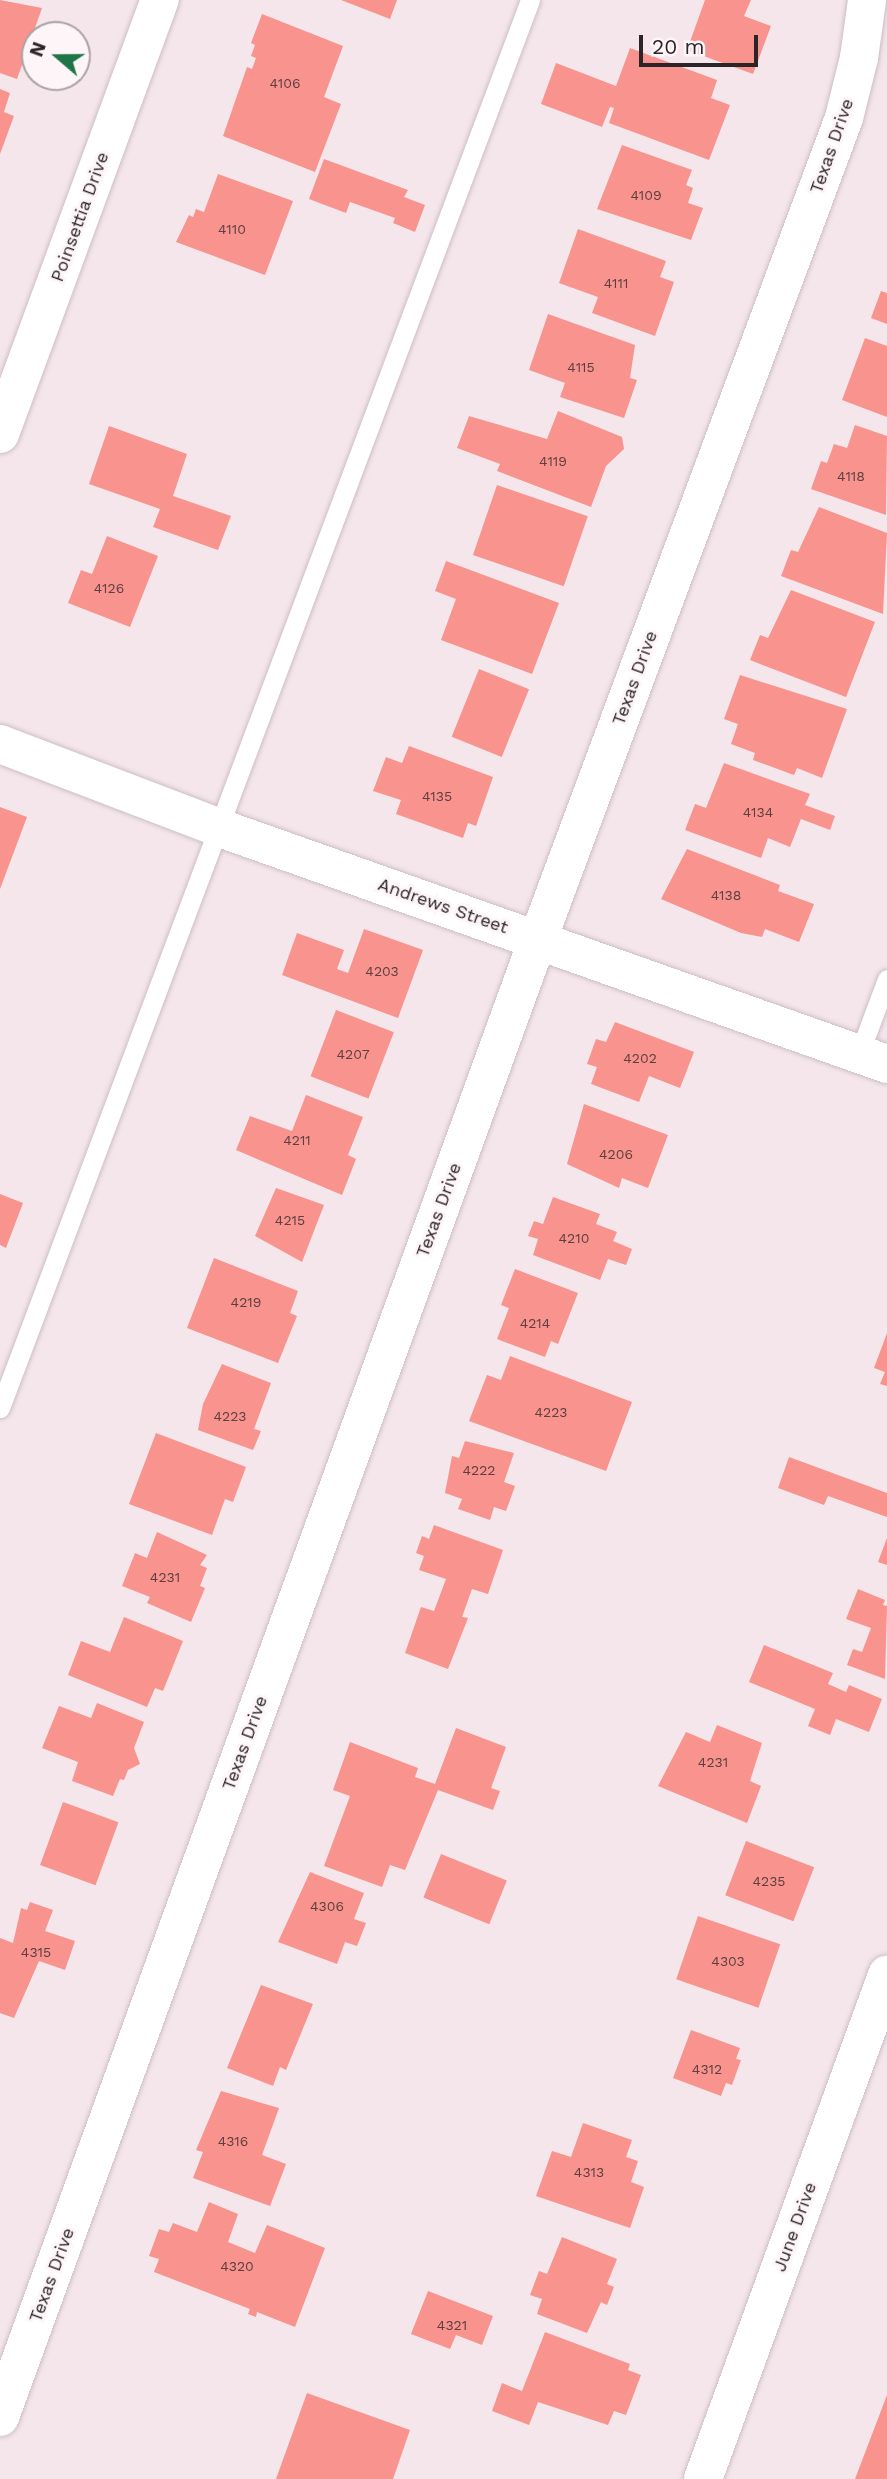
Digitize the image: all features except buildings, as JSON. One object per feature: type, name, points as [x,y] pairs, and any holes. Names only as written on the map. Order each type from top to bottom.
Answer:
[{"type":"street","name":"Poinsettia Drive","points":[[0,434],[160,0]]},
{"type":"street","name":"Texas Drive","points":[[0,2417],[538,939],[844,118],[867,0]]},
{"type":"street","name":"Andrews Street","points":[[0,744],[217,827],[873,1059]]},
{"type":"street","name":"June Drive","points":[[704,2479],[887,1975]]},
{"type":"lane","points":[[0,1408],[530,0]]},
{"type":"lane","points":[[873,1059],[887,979]]}]
